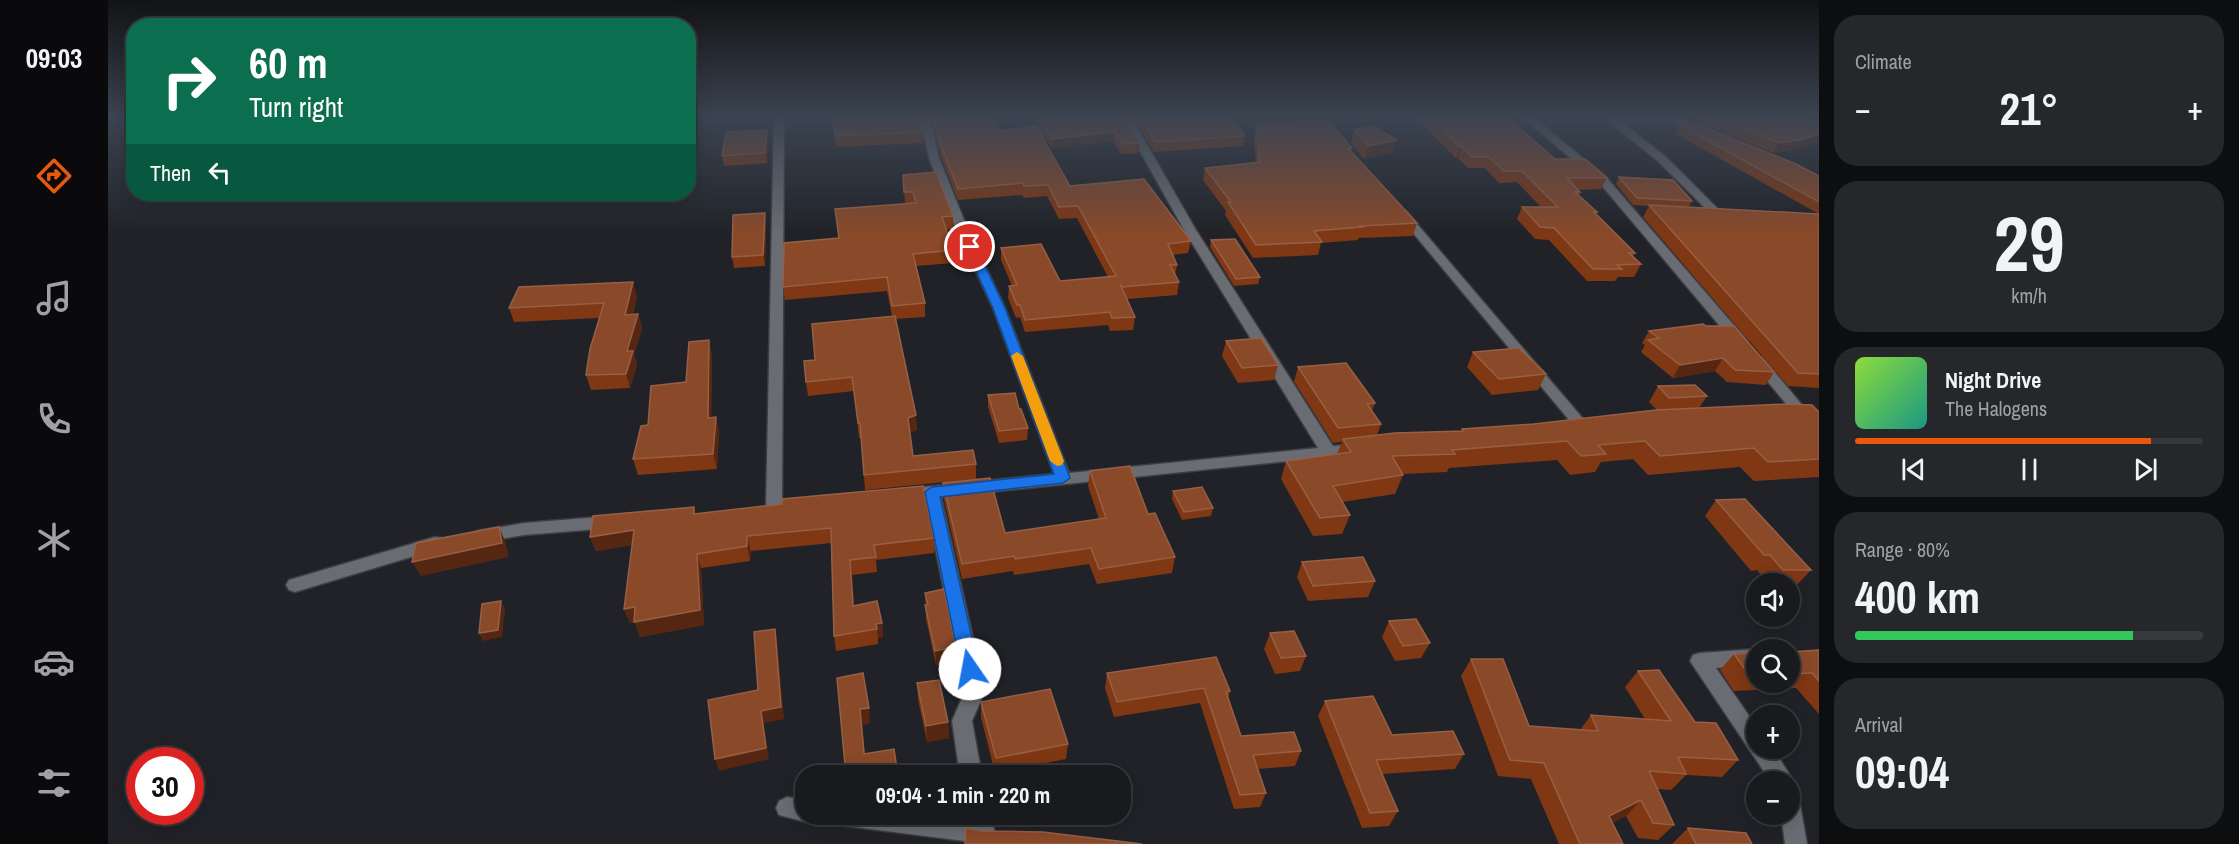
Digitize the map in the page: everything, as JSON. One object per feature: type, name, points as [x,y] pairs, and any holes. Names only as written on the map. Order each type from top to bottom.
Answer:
[{"type":"street","points":[[774,507],[778,156]]},
{"type":"street","points":[[934,156],[961,226],[999,308],[1063,478]]},
{"type":"street","points":[[1148,156],[1190,230],[1329,452]]},
{"type":"street","points":[[1575,156],[1635,211],[1802,414]]},
{"type":"street","points":[[1659,156],[1724,216],[1696,214]]},
{"type":"street","points":[[1390,199],[1586,424],[1557,427]]},
{"type":"street","points":[[1779,415],[1819,416]]},
{"type":"street","points":[[887,496],[1374,447]]},
{"type":"street","points":[[932,492],[975,691],[962,721],[969,765]]},
{"type":"street","points":[[295,585],[419,546],[524,529],[631,520]]},
{"type":"street","points":[[1746,658],[1700,661],[1746,728]]},
{"type":"street","points":[[984,825],[1004,834]]},
{"type":"street","points":[[1793,825],[1796,844]]},
{"type":"building","points":[[945,156],[1053,156],[1070,186],[1144,179],[1191,241],[1168,244],[1177,265],[1170,265],[1179,282],[1122,287],[1120,284],[1135,317],[1112,318],[1110,312],[1025,320],[1020,305],[1017,305],[1009,286],[1017,285],[1001,248],[1041,244],[1060,281],[1116,276],[1078,206],[1059,207],[1048,185],[1024,186],[1023,183],[958,189]]},
{"type":"building","points":[[1259,156],[1356,156],[1417,223],[1314,231],[1322,242],[1256,245],[1228,202],[1231,202],[1205,168],[1260,162]]},
{"type":"building","points":[[1552,156],[1555,159],[1585,159],[1607,178],[1567,178],[1580,192],[1575,192],[1635,253],[1629,253],[1641,264],[1617,265],[1622,269],[1593,269],[1554,228],[1540,227],[1522,207],[1558,207],[1522,171],[1504,171],[1489,157],[1472,157]]},
{"type":"building","points":[[1736,156],[1777,156],[1819,176],[1819,202]]},
{"type":"building","points":[[936,172],[953,216],[942,217],[953,250],[913,254],[925,303],[892,306],[887,277],[783,287],[784,243],[839,238],[835,209],[916,203],[913,192],[904,192],[903,175]]},
{"type":"building","points":[[1619,177],[1673,180],[1692,201],[1637,198]]},
{"type":"building","points":[[1649,205],[1819,214],[1819,374],[1798,373]]},
{"type":"building","points":[[765,213],[763,255],[732,257],[733,215]]},
{"type":"building","points":[[1235,239],[1260,277],[1236,279],[1211,240]]},
{"type":"building","points":[[633,282],[625,315],[638,314],[627,351],[633,351],[626,374],[586,375],[590,349],[604,303],[509,308],[519,287]]},
{"type":"building","points":[[895,316],[916,415],[908,418],[913,456],[973,450],[976,464],[864,475],[860,423],[858,423],[852,377],[806,382],[804,361],[815,360],[812,324]]},
{"type":"building","points":[[1703,324],[1706,326],[1734,326],[1774,372],[1735,370],[1723,358],[1680,365],[1648,340],[1659,338],[1649,331]]},
{"type":"building","points":[[1261,338],[1278,365],[1242,368],[1226,341]]},
{"type":"building","points":[[709,340],[708,418],[716,417],[713,454],[633,459],[641,426],[648,425],[651,386],[686,382],[689,342]]},
{"type":"building","points":[[1519,348],[1546,374],[1499,379],[1473,352]]},
{"type":"building","points":[[1346,363],[1375,403],[1367,404],[1381,424],[1338,428],[1298,367]]},
{"type":"building","points":[[1695,385],[1707,396],[1669,398],[1658,386]]},
{"type":"building","points":[[1015,393],[1019,409],[1021,409],[1028,428],[999,431],[988,395]]},
{"type":"building","points":[[1787,404],[1812,405],[1819,412],[1819,459],[1768,462],[1754,448],[1660,456],[1645,441],[1598,445],[1606,454],[1581,456],[1567,441],[1452,450],[1455,454],[1392,456],[1403,475],[1333,486],[1350,515],[1320,518],[1286,461],[1351,452],[1343,439],[1395,433],[1463,431],[1462,429],[1534,424],[1656,410]]},
{"type":"building","points":[[1130,466],[1148,514],[1155,513],[1175,557],[1099,569],[1091,548],[962,564],[943,483],[990,478],[1005,533],[1106,518],[1090,471]]},
{"type":"building","points":[[923,486],[934,538],[874,545],[876,557],[850,560],[853,606],[877,601],[882,623],[876,624],[877,629],[834,636],[831,528],[747,536],[747,546],[697,554],[700,610],[634,622],[635,607],[624,609],[634,530],[590,537],[593,516],[694,507],[694,514],[782,504],[782,499]]},
{"type":"building","points":[[1202,487],[1213,508],[1184,512],[1173,491]]},
{"type":"building","points":[[1745,499],[1811,570],[1783,570],[1770,555],[1764,555],[1716,500]]},
{"type":"building","points":[[499,527],[502,543],[412,562],[416,543]]},
{"type":"building","points":[[1363,557],[1375,581],[1313,586],[1302,562]]},
{"type":"building","points":[[944,589],[956,647],[935,651],[925,605],[928,605],[925,593]]},
{"type":"building","points":[[501,601],[498,630],[479,633],[482,604]]},
{"type":"building","points":[[1416,619],[1430,643],[1403,646],[1389,621]]},
{"type":"building","points":[[775,629],[781,707],[761,711],[766,748],[715,759],[708,700],[758,690],[754,632]]},
{"type":"building","points":[[1294,631],[1306,656],[1281,658],[1270,633]]},
{"type":"building","points":[[1819,650],[1819,681],[1812,673],[1800,674],[1800,651]]},
{"type":"building","points":[[1746,653],[1746,671],[1734,654]]},
{"type":"building","points":[[1216,657],[1230,691],[1226,692],[1241,736],[1294,732],[1301,751],[1253,755],[1266,793],[1240,795],[1204,688],[1117,702],[1107,673]]},
{"type":"building","points":[[1471,659],[1503,659],[1529,726],[1598,731],[1591,715],[1671,721],[1638,671],[1659,670],[1695,722],[1716,723],[1738,760],[1678,757],[1686,774],[1649,771],[1674,825],[1653,823],[1641,800],[1609,816],[1623,844],[1580,844],[1544,763],[1510,760]]},
{"type":"building","points":[[863,673],[869,708],[860,709],[864,754],[894,749],[896,765],[845,765],[837,678]]},
{"type":"building","points":[[939,680],[948,722],[926,726],[917,683]]},
{"type":"building","points":[[1050,689],[1068,744],[996,758],[981,702]]},
{"type":"building","points":[[1373,696],[1392,735],[1453,731],[1464,754],[1376,760],[1398,811],[1370,813],[1325,701]]},
{"type":"building","points":[[966,828],[981,831],[1043,832],[1142,844],[965,844]]},
{"type":"building","points":[[1688,828],[1746,833],[1752,844],[1696,844]]},
{"type":"slow traffic","points":[[1017,356],[1057,461]]},
{"type":"route","points":[[970,247],[999,308],[1063,478],[932,492],[970,669]]}]
